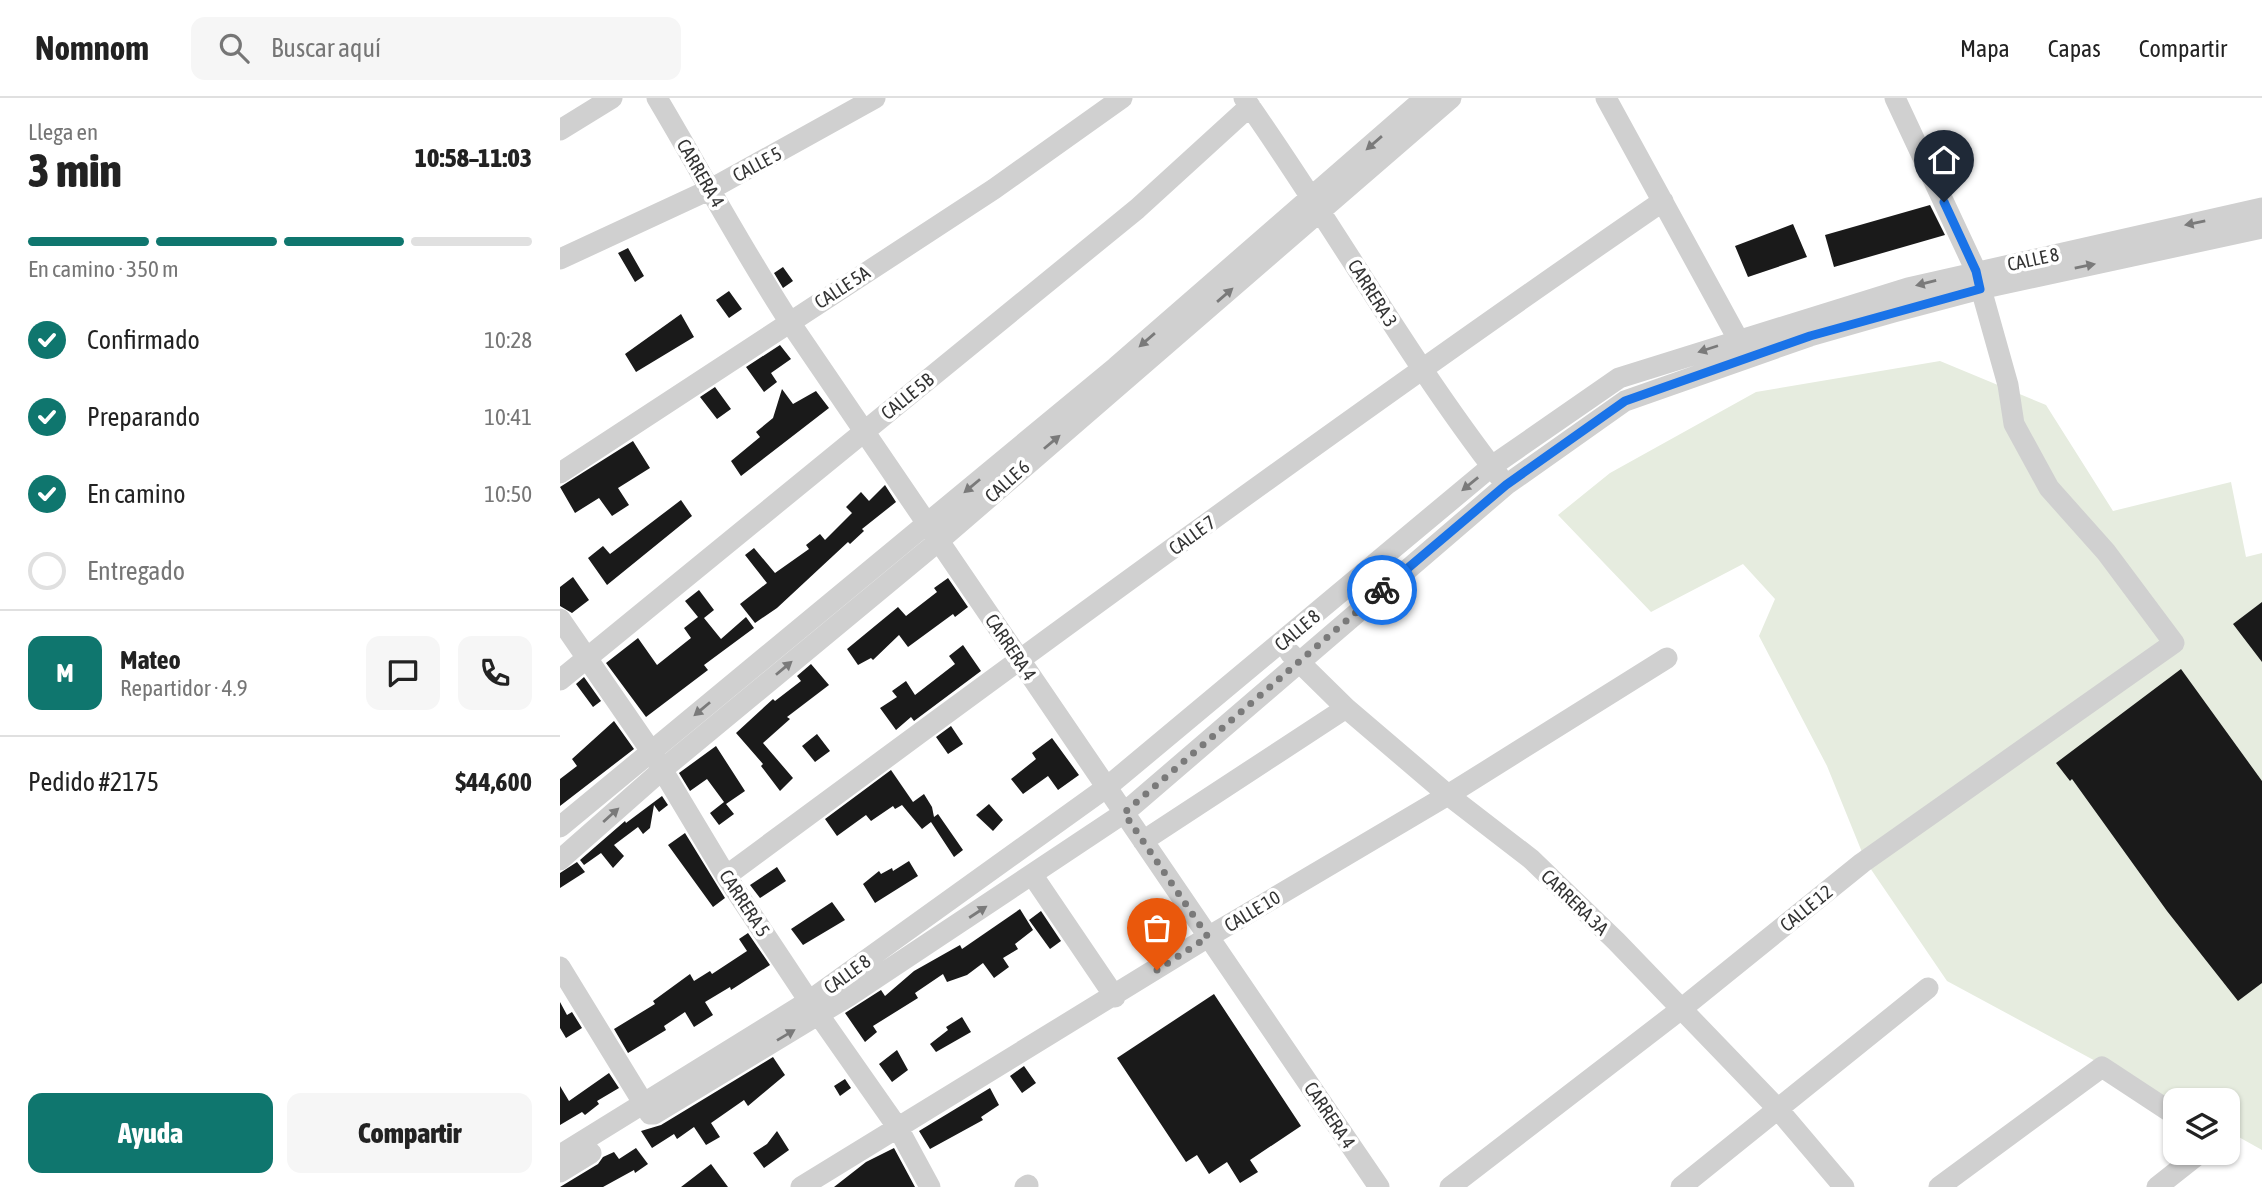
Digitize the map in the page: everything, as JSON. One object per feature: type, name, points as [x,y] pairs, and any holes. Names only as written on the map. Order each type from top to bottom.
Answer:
[{"type":"street","name":"CARRERA 4","points":[[657,98],[711,188],[746,255],[789,321],[1379,1187]]},
{"type":"street","name":"CALLE 5","points":[[560,259],[711,188],[875,98]]},
{"type":"street","name":"CALLE 5A","points":[[560,473],[994,189],[1122,98]]},
{"type":"street","name":"CALLE 6","points":[[1317,203],[1425,98]]},
{"type":"street","name":"CALLE 6","points":[[560,827],[651,751],[934,531],[1121,374],[1317,203],[1451,98]]},
{"type":"street","points":[[1606,98],[1748,359]]},
{"type":"street","points":[[1895,98],[1978,280]]},
{"type":"street","points":[[560,130],[609,99]]},
{"type":"street","name":"CARRERA 3","points":[[1247,102],[1317,203],[1420,368],[1506,485]]},
{"type":"street","name":"CALLE 5B","points":[[560,680],[1137,209],[1247,102]]},
{"type":"street","name":"CALLE 7","points":[[726,876],[1019,659],[1339,430],[1420,368],[1662,201]]},
{"type":"street","name":"CALLE 8","points":[[560,1172],[647,1110],[1033,877],[1124,813],[1506,485],[1625,401],[1978,280],[2262,208]]},
{"type":"street","name":"CALLE 8","points":[[814,1008],[1107,787],[1492,466],[1619,378],[1908,288],[1978,280],[2262,229]]},
{"type":"street","name":"CALLE 12","points":[[1450,1187],[1680,1010],[1863,863],[2174,643],[2106,552],[2049,488],[2014,424],[2008,385],[1978,280]]},
{"type":"street","name":"CALLE 6","points":[[560,860],[856,594]]},
{"type":"street","name":"CARRERA 5","points":[[560,619],[651,751],[726,876],[898,1128],[930,1187]]},
{"type":"street","name":"CARRERA 3A","points":[[1282,643],[1297,663],[1346,708],[1448,795],[1531,859],[1616,941],[1777,1108],[1844,1187]]},
{"type":"street","name":"CALLE 10","points":[[801,1187],[1115,997],[1208,937],[1448,795],[1667,658]]},
{"type":"street","points":[[1143,841],[1346,708]]},
{"type":"street","points":[[1033,877],[1115,997]]},
{"type":"street","points":[[560,967],[647,1110]]},
{"type":"street","points":[[1681,1187],[1928,988]]},
{"type":"street","points":[[1939,1187],[2102,1067],[2163,1107]]},
{"type":"street","name":"CALLE 8","points":[[560,1155],[647,1110]]},
{"type":"street","points":[[2157,1187],[2185,1165]]},
{"type":"shaded area","points":[[1940,361],[2046,405],[2113,511],[2231,482],[2246,557],[2262,553],[2262,1150],[2240,1138],[2240,1088],[2163,1088],[2163,1098],[1947,981],[1866,862],[1827,766],[1759,636],[1775,599],[1743,564],[1651,612],[1558,515],[1610,473],[1756,392]]},
{"type":"building","points":[[1930,205],[1945,235],[1834,267],[1825,235]]},
{"type":"building","points":[[1793,224],[1807,257],[1748,277],[1735,246]]},
{"type":"building","points":[[628,248],[644,276],[635,282],[618,253]]},
{"type":"building","points":[[783,267],[793,281],[783,288],[774,273]]},
{"type":"building","points":[[729,291],[742,309],[729,318],[716,300]]},
{"type":"building","points":[[681,314],[694,337],[636,372],[625,354]]},
{"type":"building","points":[[780,345],[791,359],[771,373],[777,382],[764,392],[746,367]]},
{"type":"building","points":[[715,387],[731,409],[717,419],[700,397]]},
{"type":"building","points":[[782,389],[793,404],[816,391],[829,408],[741,476],[731,461],[760,437],[756,432],[773,418]]},
{"type":"building","points":[[633,441],[650,468],[618,488],[629,505],[612,516],[599,498],[575,513],[560,487]]},
{"type":"building","points":[[885,485],[896,502],[862,529],[864,531],[850,544],[848,542],[777,608],[755,623],[740,604],[767,583],[745,555],[754,548],[775,573],[809,549],[806,545],[820,534],[825,540],[852,513],[846,507],[861,492],[869,501]]},
{"type":"building","points":[[681,500],[692,516],[607,585],[588,558],[603,546],[610,554]]},
{"type":"building","points":[[573,577],[589,600],[572,613],[560,606],[560,587]]},
{"type":"building","points":[[948,578],[968,607],[955,617],[953,614],[908,647],[899,635],[873,660],[871,658],[858,665],[847,649],[898,607],[906,616],[937,592],[934,588]]},
{"type":"building","points":[[699,590],[714,610],[704,618],[721,639],[746,617],[754,628],[704,665],[708,670],[646,717],[606,663],[638,638],[657,665],[691,638],[684,628],[698,617],[685,601]]},
{"type":"building","points":[[2262,602],[2262,662],[2233,624]]},
{"type":"building","points":[[963,645],[981,671],[914,721],[911,717],[896,730],[880,708],[897,697],[892,691],[906,681],[915,695],[955,664],[949,656]]},
{"type":"building","points":[[811,664],[829,685],[787,717],[790,719],[763,743],[793,778],[780,791],[761,766],[763,764],[736,733],[773,699],[775,701],[801,681],[797,676]]},
{"type":"building","points":[[2181,669],[2262,781],[2262,983],[2238,1001],[2167,911],[2072,779],[2070,781],[2056,763]]},
{"type":"building","points":[[584,677],[601,701],[593,707],[576,684]]},
{"type":"building","points":[[614,721],[634,749],[560,806],[560,779],[577,766],[572,759]]},
{"type":"building","points":[[951,726],[963,744],[948,754],[936,737]]},
{"type":"building","points":[[817,734],[830,751],[815,762],[802,746]]},
{"type":"building","points":[[1052,738],[1079,775],[1058,790],[1048,776],[1023,794],[1011,779],[1036,759],[1032,753]]},
{"type":"building","points":[[716,746],[745,791],[726,804],[734,814],[719,825],[710,813],[724,802],[707,779],[690,791],[679,773]]},
{"type":"building","points":[[891,770],[913,802],[924,794],[932,807],[934,817],[938,814],[963,850],[954,857],[931,822],[922,829],[902,805],[895,809],[893,806],[871,821],[866,815],[837,836],[825,819]]},
{"type":"building","points":[[662,796],[668,805],[659,812],[654,805],[650,828],[643,834],[638,827],[614,845],[624,856],[613,868],[601,853],[584,865],[580,860],[625,821],[626,823]]},
{"type":"building","points":[[989,804],[1003,820],[993,831],[976,815]]},
{"type":"building","points":[[685,833],[725,898],[713,907],[668,845]]},
{"type":"building","points":[[909,861],[918,876],[875,903],[863,884],[879,871],[881,874],[892,868],[893,871]]},
{"type":"building","points":[[577,862],[585,872],[560,888],[560,873]]},
{"type":"building","points":[[777,867],[786,881],[760,898],[750,885]]},
{"type":"building","points":[[832,902],[845,920],[803,945],[791,929]]},
{"type":"building","points":[[1020,909],[1033,930],[1015,944],[1018,949],[1003,958],[1009,967],[994,978],[983,963],[967,975],[947,982],[943,974],[915,993],[918,998],[873,1026],[877,1032],[865,1042],[845,1013],[881,990],[885,996],[914,971],[960,945],[962,949]]},
{"type":"building","points":[[1041,911],[1061,941],[1050,949],[1029,920]]},
{"type":"building","points":[[748,933],[770,965],[731,990],[730,987],[705,1002],[713,1015],[694,1027],[685,1012],[664,1026],[666,1030],[628,1053],[614,1029],[655,1004],[653,1001],[690,974],[694,981],[710,971],[712,974],[747,951],[739,939]]},
{"type":"building","points":[[1214,994],[1301,1126],[1250,1160],[1258,1172],[1240,1183],[1227,1162],[1209,1174],[1197,1155],[1186,1162],[1117,1058]]},
{"type":"building","points":[[560,1002],[567,1015],[572,1012],[582,1028],[566,1038],[560,1028]]},
{"type":"building","points":[[962,1017],[971,1032],[936,1052],[930,1044],[948,1030],[946,1027]]},
{"type":"building","points":[[897,1050],[908,1070],[892,1082],[879,1064]]},
{"type":"building","points":[[773,1057],[785,1075],[748,1106],[744,1100],[711,1123],[720,1137],[706,1145],[694,1127],[677,1139],[674,1134],[652,1148],[641,1131],[661,1125]]},
{"type":"building","points":[[1024,1066],[1036,1083],[1022,1093],[1010,1076]]},
{"type":"building","points":[[609,1073],[619,1088],[597,1101],[599,1104],[585,1115],[582,1112],[560,1125],[560,1086],[569,1101]]},
{"type":"building","points":[[845,1079],[851,1088],[840,1096],[834,1086]]},
{"type":"building","points":[[990,1088],[999,1105],[981,1117],[983,1120],[930,1149],[919,1131]]},
{"type":"building","points":[[777,1131],[789,1150],[764,1168],[753,1153],[767,1144]]},
{"type":"building","points":[[636,1148],[648,1164],[635,1173],[634,1170],[603,1187],[560,1187],[598,1164],[603,1157],[614,1152],[619,1159]]},
{"type":"building","points":[[894,1148],[915,1187],[834,1187],[866,1162]]},
{"type":"building","points":[[711,1164],[728,1187],[681,1187]]},
{"type":"way so far","points":[[1157,970],[1208,937],[1124,813],[1382,590]]},
{"type":"route","points":[[1382,590],[1506,485],[1625,401],[1810,336],[1980,289],[1976,271],[1944,202]]}]
